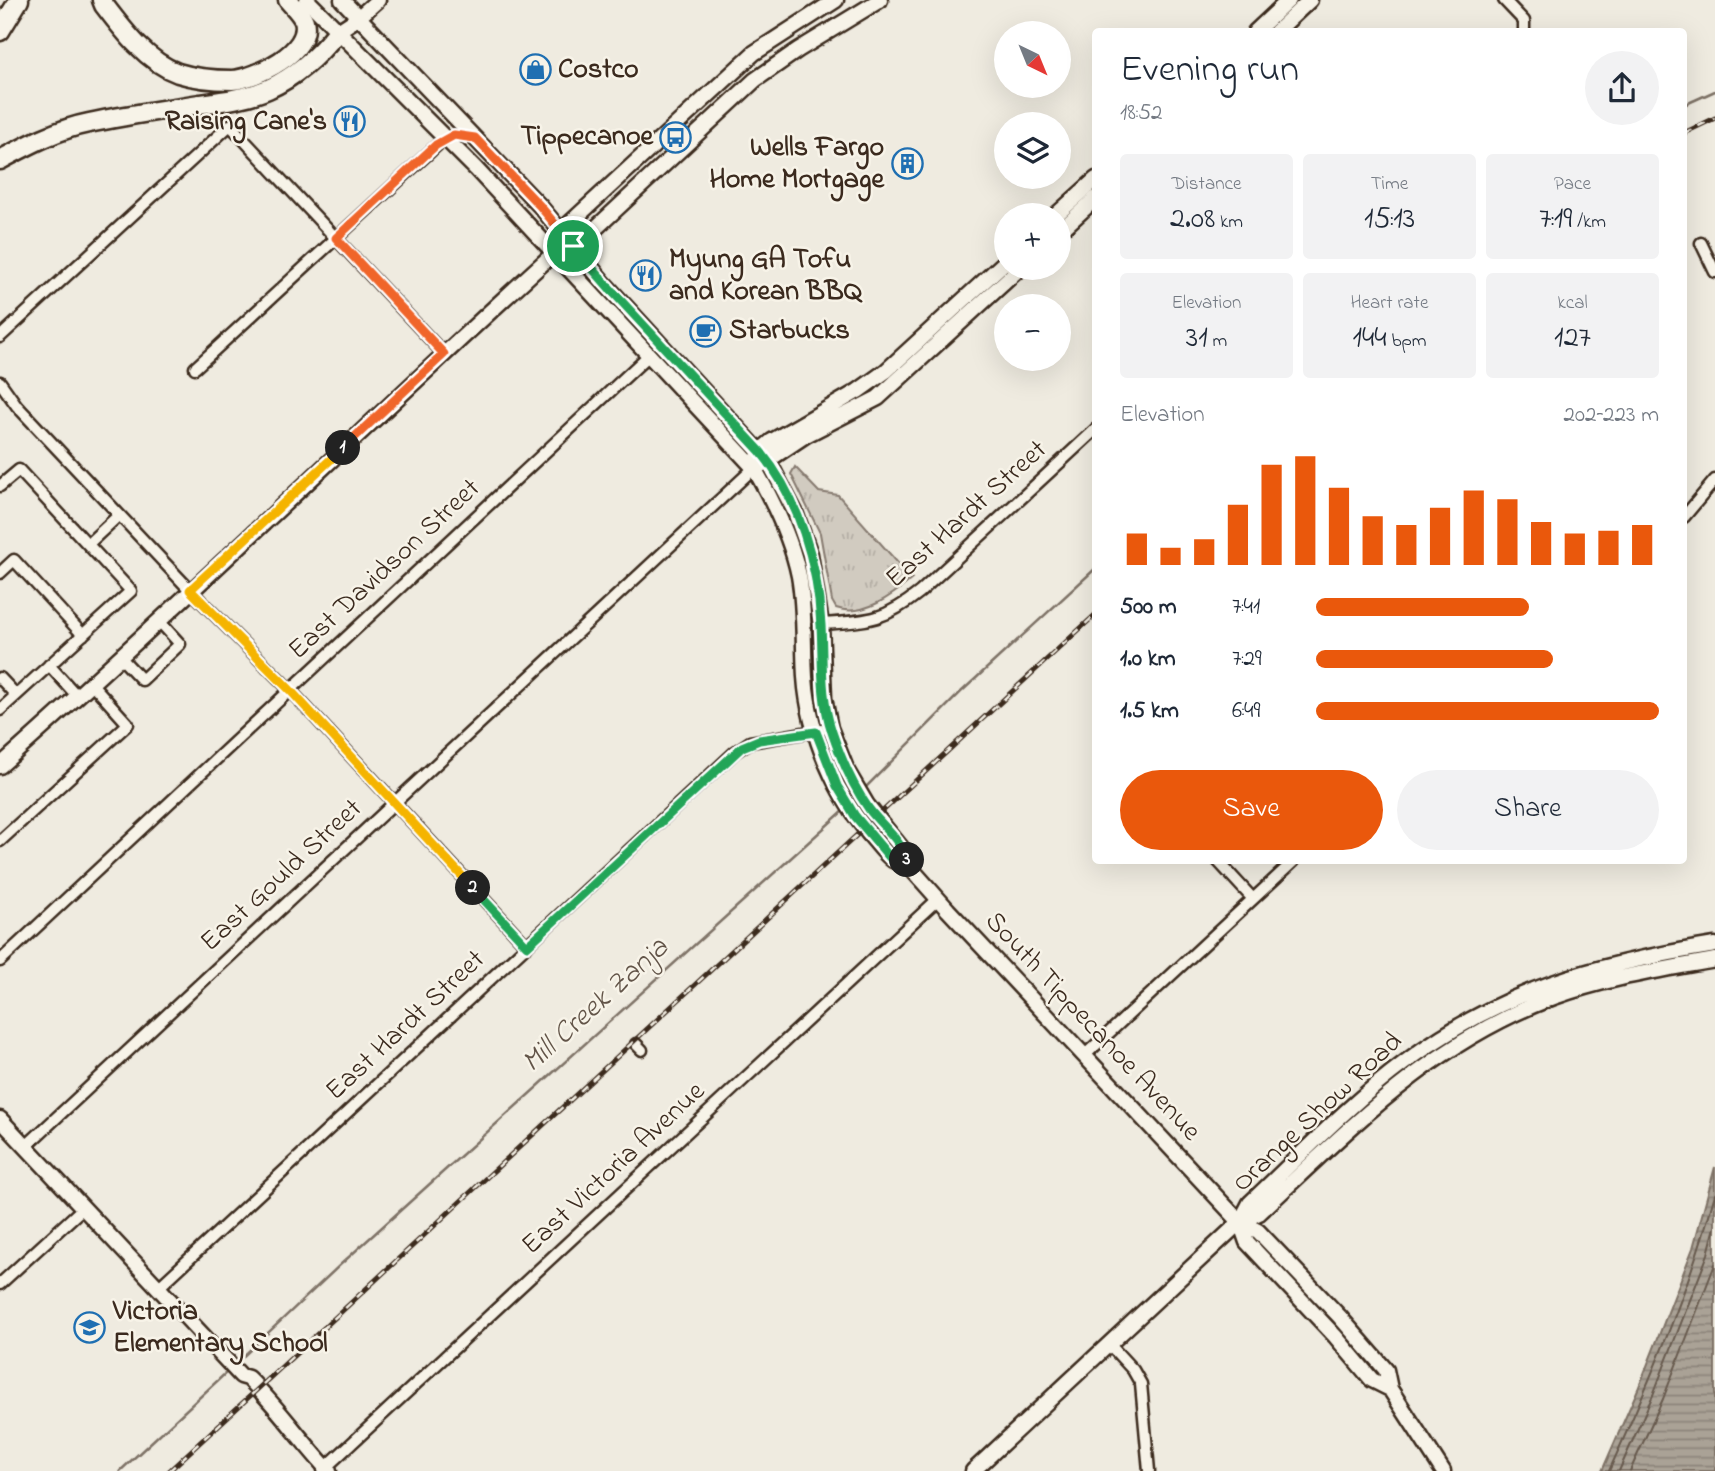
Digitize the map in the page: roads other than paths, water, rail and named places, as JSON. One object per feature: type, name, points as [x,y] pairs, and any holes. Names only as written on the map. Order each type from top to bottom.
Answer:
[{"type":"highway","points":[[0,30],[19,0]]},
{"type":"highway","points":[[102,0],[125,34],[159,63],[178,73],[234,80],[277,63],[299,44],[305,23],[288,0]]},
{"type":"highway","points":[[0,159],[35,142],[86,123],[215,102],[268,89],[309,62],[338,31]]},
{"type":"main road","name":"South Tippecanoe Avenue","points":[[307,0],[444,138],[754,468],[774,506],[793,553],[801,590],[805,678],[841,794],[855,816],[892,860],[908,865]]},
{"type":"main road","points":[[338,31],[352,6],[377,0]]},
{"type":"main road","points":[[554,254],[563,232],[748,58],[836,0]]},
{"type":"main road","points":[[0,766],[160,622],[190,590],[554,254],[583,240],[755,80],[880,0]]},
{"type":"main road","points":[[1259,28],[1289,0]]},
{"type":"main road","points":[[1280,28],[1310,0]]},
{"type":"main road","name":"South Tippecanoe Avenue","points":[[352,6],[563,232],[612,291],[764,456],[804,534],[817,589],[821,624],[823,730],[867,805],[904,850],[908,865],[1240,1222],[1247,1242],[1335,1336],[1372,1380],[1390,1389],[1443,1471]]},
{"type":"main road","points":[[444,138],[454,135],[475,138]]},
{"type":"main road","points":[[1069,203],[1092,183]]},
{"type":"main road","points":[[1071,221],[1092,202]]},
{"type":"main road","points":[[754,468],[764,456],[886,371],[994,272]]},
{"type":"main road","points":[[764,456],[878,398],[1007,280]]},
{"type":"main road","points":[[804,626],[821,624]]},
{"type":"main road","name":"Orange Show Road","points":[[973,1471],[1240,1222],[1259,1213],[1394,1090],[1440,1055],[1496,1023],[1609,973],[1715,945]]},
{"type":"main road","name":"Orange Show Road","points":[[1609,973],[1715,960]]},
{"type":"main road","points":[[0,1119],[225,1358],[241,1376],[242,1383],[283,1427],[303,1441],[325,1470]]},
{"type":"street","points":[[1504,0],[1524,20],[1525,28]]},
{"type":"street","points":[[0,337],[230,125],[444,354]]},
{"type":"street","points":[[195,368],[444,138]]},
{"type":"street","points":[[1701,243],[1715,272]]},
{"type":"street","name":"East Davidson Street","points":[[0,961],[648,356]]},
{"type":"street","points":[[0,382],[16,406],[190,590],[290,690],[527,946]]},
{"type":"street","name":"East Hardt Street","points":[[821,624],[859,623],[880,618],[901,607],[1092,433]]},
{"type":"street","name":"East Gould Street","points":[[26,1146],[754,468]]},
{"type":"street","points":[[0,486],[19,470],[131,590],[0,710]]},
{"type":"street","points":[[1687,513],[1715,480]]},
{"type":"street","points":[[88,544],[119,515]]},
{"type":"street","points":[[0,573],[14,560],[83,635]]},
{"type":"street","points":[[121,658],[142,680],[180,644],[160,622]]},
{"type":"street","points":[[48,666],[78,696]]},
{"type":"street","points":[[0,678],[16,695]]},
{"type":"street","points":[[0,841],[128,724],[92,684]]},
{"type":"street","name":"East Hardt Street","points":[[158,1288],[742,747],[759,740],[823,730]]},
{"type":"street","points":[[1221,864],[1253,899]]},
{"type":"street","points":[[1084,1056],[1291,864]]},
{"type":"street","name":"East Victoria Avenue","points":[[325,1470],[938,899]]},
{"type":"street","points":[[0,1284],[83,1208]]},
{"type":"street","points":[[1109,1344],[1133,1370],[1141,1384],[1149,1471]]},
{"type":"water","points":[[1715,1167],[1715,1471],[1602,1471],[1638,1389],[1693,1248]]},
{"type":"waterway","name":"Mill Creek Zanja","points":[[1687,104],[1715,91]]},
{"type":"waterway","name":"Mill Creek Zanja","points":[[863,790],[961,692],[1092,572]]},
{"type":"waterway","name":"Mill Creek Zanja","points":[[235,1364],[340,1265],[844,810]]},
{"type":"waterway","name":"Mill Creek Zanja","points":[[120,1471],[228,1371]]},
{"type":"railway","points":[[1687,132],[1715,118]]},
{"type":"railway","points":[[169,1471],[1092,618]]},
{"type":"place","name":"Costco","points":[[535,70]]},
{"type":"place","name":"Raising Cane's","points":[[350,122]]},
{"type":"place","name":"Tippecanoe","points":[[676,137]]},
{"type":"place","name":"Wells Fargo Home Mortgage","points":[[907,164]]},
{"type":"place","name":"Myung GA Tofu and Korean BBQ","points":[[646,276]]},
{"type":"place","name":"Starbucks","points":[[706,331]]},
{"type":"place","name":"Victoria Elementary School","points":[[90,1328]]}]
